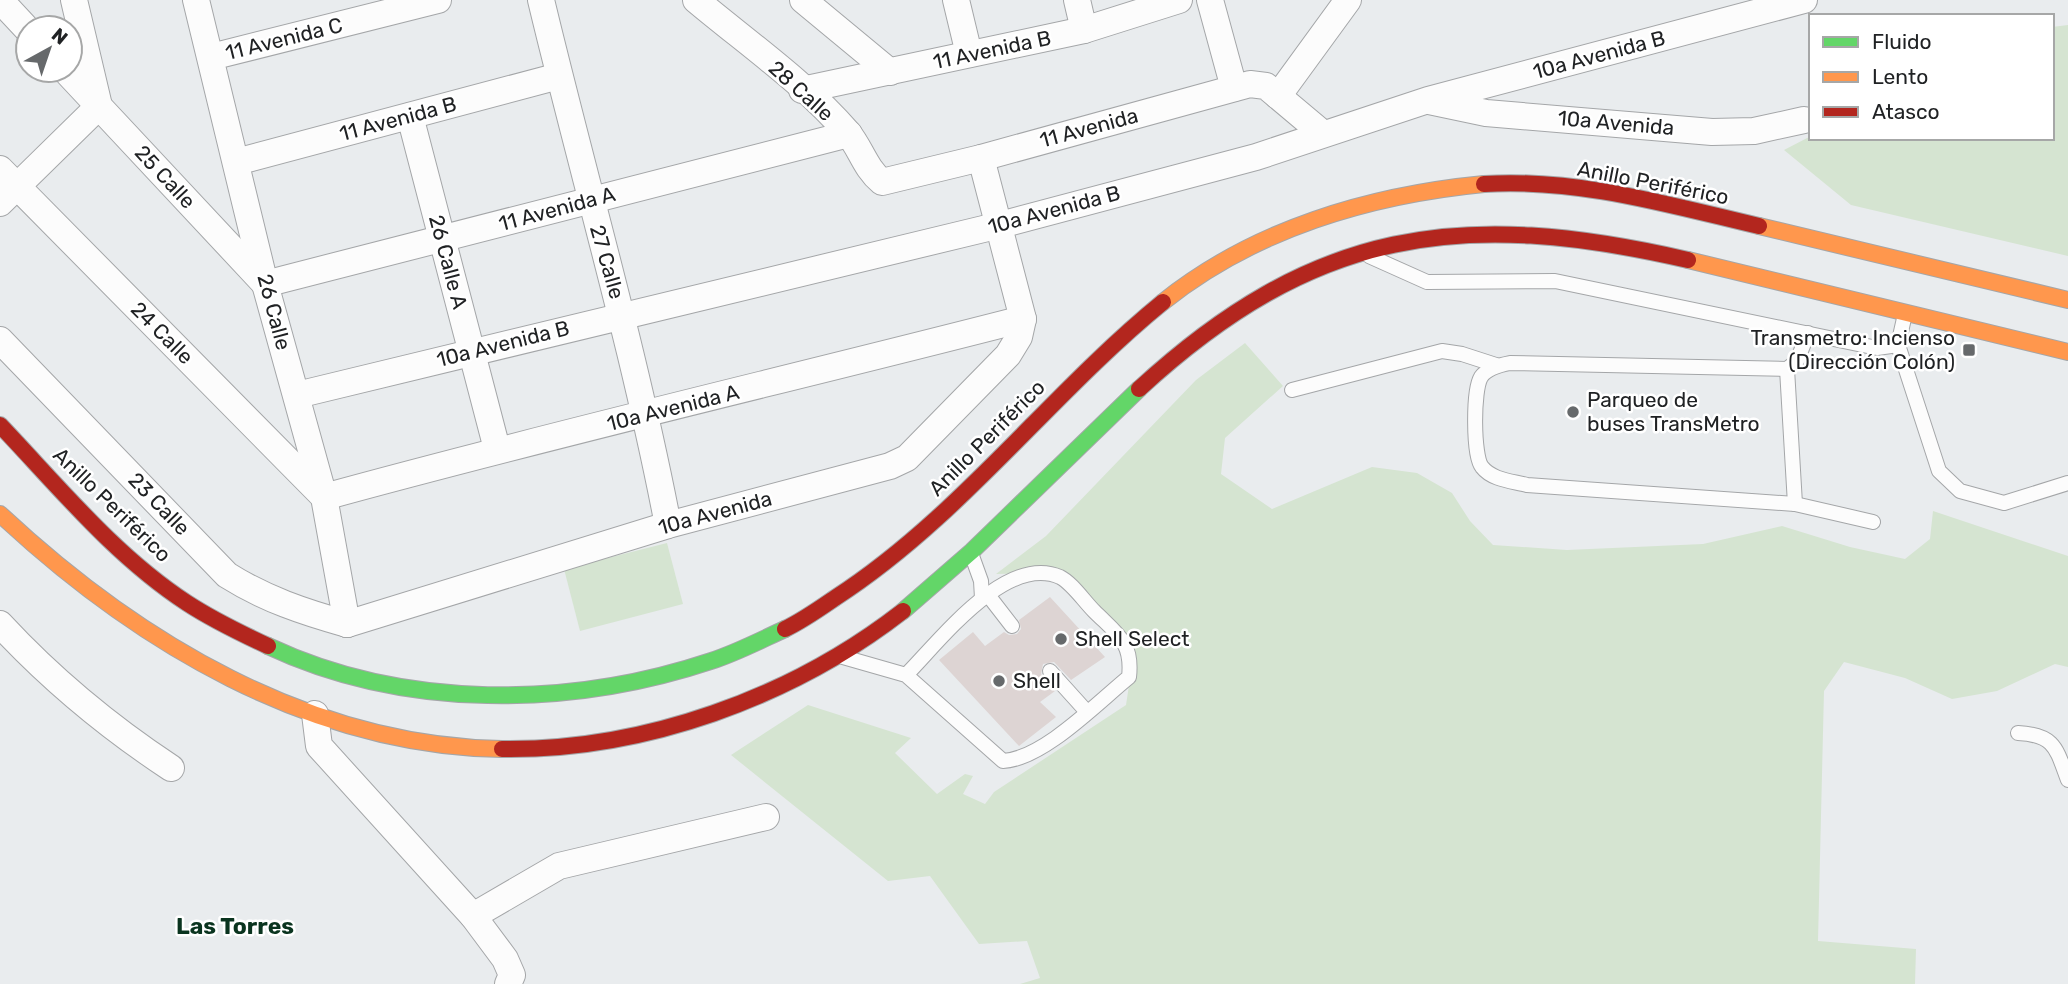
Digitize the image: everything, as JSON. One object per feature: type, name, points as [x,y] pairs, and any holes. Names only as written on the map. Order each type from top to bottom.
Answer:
[{"type":"highway","name":"Anillo Periférico","points":[[0,425],[117,545],[215,621],[288,654],[352,676],[427,691],[473,696],[554,695],[662,678],[697,668],[805,619],[858,584],[923,531],[1094,361],[1165,300],[1230,257],[1280,233],[1312,219],[1389,197],[1480,184],[1545,184],[1620,193],[2068,300]]},
{"type":"highway","points":[[0,514],[95,596],[188,658],[314,715],[396,740],[482,750],[592,743],[686,723],[785,683],[838,656],[887,624],[971,553],[1199,335],[1268,291],[1382,246],[1467,235],[1519,232],[1593,240],[2068,352]]},
{"type":"street","points":[[0,0],[14,15]]},
{"type":"street","points":[[6,186],[99,106],[74,0]]},
{"type":"street","name":"26 Calle","points":[[196,0],[265,284],[324,497],[347,624]]},
{"type":"street","name":"11 Avenida C","points":[[211,57],[438,0]]},
{"type":"street","name":"27 Calle","points":[[541,0],[589,201],[623,314],[647,415],[668,525]]},
{"type":"street","name":"28 Calle","points":[[696,0],[802,90],[849,134],[871,173],[882,182],[896,179]]},
{"type":"street","points":[[803,0],[890,72]]},
{"type":"street","points":[[956,0],[969,54]]},
{"type":"street","points":[[1077,0],[1084,30]]},
{"type":"street","name":"11 Avenida B","points":[[802,90],[1084,30],[1179,0]]},
{"type":"street","points":[[1210,0],[1234,88]]},
{"type":"street","points":[[1322,133],[1278,96],[1348,0]]},
{"type":"street","name":"10a Avenida B","points":[[297,395],[623,314],[1000,225],[1256,157],[1428,100],[1804,0]]},
{"type":"street","name":"11 Avenida B","points":[[236,162],[559,76]]},
{"type":"street","name":"25 Calle","points":[[78,84],[265,284]]},
{"type":"street","name":"11 Avenida","points":[[896,179],[1250,84],[1266,86],[1278,96]]},
{"type":"street","name":"10a Avenida","points":[[1428,100],[1486,113],[1712,132],[1754,131],[1804,120]]},
{"type":"street","name":"26 Calle A","points":[[410,116],[497,449]]},
{"type":"street","name":"11 Avenida A","points":[[265,284],[849,134]]},
{"type":"street","points":[[981,158],[1023,319]]},
{"type":"street","name":"24 Calle","points":[[6,186],[324,497]]},
{"type":"street","name":"10a Avenida","points":[[347,624],[668,525],[890,466],[906,458],[1008,355],[1019,337],[1023,319]]},
{"type":"street","name":"10a Avenida A","points":[[324,497],[497,449],[647,415],[1023,319]]},
{"type":"street","name":"23 Calle","points":[[0,340],[227,575],[258,594],[292,608],[347,624]]},
{"type":"street","points":[[0,624],[80,699],[136,745],[171,768]]},
{"type":"street","points":[[314,715],[319,746],[473,916],[505,959],[512,975],[508,984]]},
{"type":"street","points":[[473,916],[559,866],[766,817]]},
{"type":"lane","points":[[1362,253],[1410,277],[1427,282],[1555,281],[1877,348],[1898,345]]},
{"type":"lane","points":[[1905,312],[1898,345],[1939,471],[1960,491],[2004,503],[2068,483]]},
{"type":"lane","points":[[1292,390],[1442,351],[1462,354],[1496,365],[1510,363],[1787,369],[1797,361],[1808,333]]},
{"type":"lane","points":[[1496,365],[1482,376],[1477,390],[1476,457],[1484,470],[1499,479],[1527,485],[1795,504],[1873,522]]},
{"type":"lane","points":[[1787,369],[1795,504]]},
{"type":"lane","points":[[971,553],[985,596],[1012,626]]},
{"type":"lane","points":[[838,656],[906,675],[1003,761],[1030,755],[1087,712],[1129,677],[1131,657],[1122,639],[1061,578],[1038,572],[1018,576],[985,596],[906,675]]},
{"type":"lane","points":[[1050,671],[1087,712]]},
{"type":"lane","points":[[2018,733],[2039,734],[2051,741],[2068,780]]},
{"type":"green space","points":[[2068,25],[2068,256],[1851,205],[1784,150],[1809,137],[1809,140],[2054,140],[2054,27]]},
{"type":"green space","points":[[1245,343],[1283,386],[1225,438],[1221,474],[1272,509],[1372,467],[1417,473],[1452,493],[1470,521],[1493,545],[1567,550],[1703,544],[1782,526],[1850,547],[1905,559],[1930,539],[1933,511],[2068,556],[2068,667],[2055,664],[1997,691],[1952,699],[1905,678],[1844,662],[1824,691],[1818,941],[1916,949],[1915,984],[1020,984],[1040,978],[1027,941],[979,944],[930,876],[888,881],[731,755],[808,705],[911,738],[895,753],[937,794],[965,774],[973,776],[963,794],[985,804],[994,792],[1126,705],[1133,659],[1048,573],[996,574],[1046,536],[1196,380]]},
{"type":"green space","points":[[667,543],[683,604],[580,631],[564,569]]},
{"type":"building","name":"Shell","points":[[1050,597],[1105,657],[1071,680],[1054,662],[1043,664],[1041,674],[1055,691],[1040,702],[1056,717],[1019,746],[939,660],[973,632],[985,646],[1004,632],[1009,635],[1017,634],[1021,629],[1019,620]]},
{"type":"traffic: fast","points":[[903,611],[972,551],[1139,389]]},
{"type":"traffic: fast","points":[[268,646],[320,667],[375,682],[431,691],[488,695],[545,694],[657,676],[720,658],[785,629]]},
{"type":"traffic: slow","points":[[1163,302],[1198,276],[1274,235],[1356,207],[1441,189],[1484,184]]},
{"type":"traffic: slow","points":[[1759,226],[2068,300]]},
{"type":"traffic: slow","points":[[1688,260],[2068,352]]},
{"type":"traffic: slow","points":[[0,514],[53,561],[109,604],[168,644],[230,678],[295,707],[362,729],[431,743],[502,749]]},
{"type":"traffic: jam","points":[[1484,184],[1519,183],[1589,189],[1759,226]]},
{"type":"traffic: jam","points":[[1139,389],[1204,335],[1267,294],[1330,264],[1394,245],[1461,236],[1531,236],[1606,244],[1688,260]]},
{"type":"traffic: jam","points":[[785,629],[817,611],[923,531],[1081,376],[1163,302]]},
{"type":"traffic: jam","points":[[0,425],[89,520],[136,564],[197,609],[268,646]]},
{"type":"traffic: jam","points":[[502,749],[608,741],[713,713],[813,670],[903,611]]},
{"type":"place","name":"Transmetro: Incienso (Dirección Colón)","points":[[1969,350]]},
{"type":"place","name":"Parqueo de buses TransMetro","points":[[1573,412]]},
{"type":"place","name":"Shell Select","points":[[1061,639]]},
{"type":"place","name":"Shell","points":[[999,681]]},
{"type":"district","name":"Las Torres","points":[[235,926]]}]
